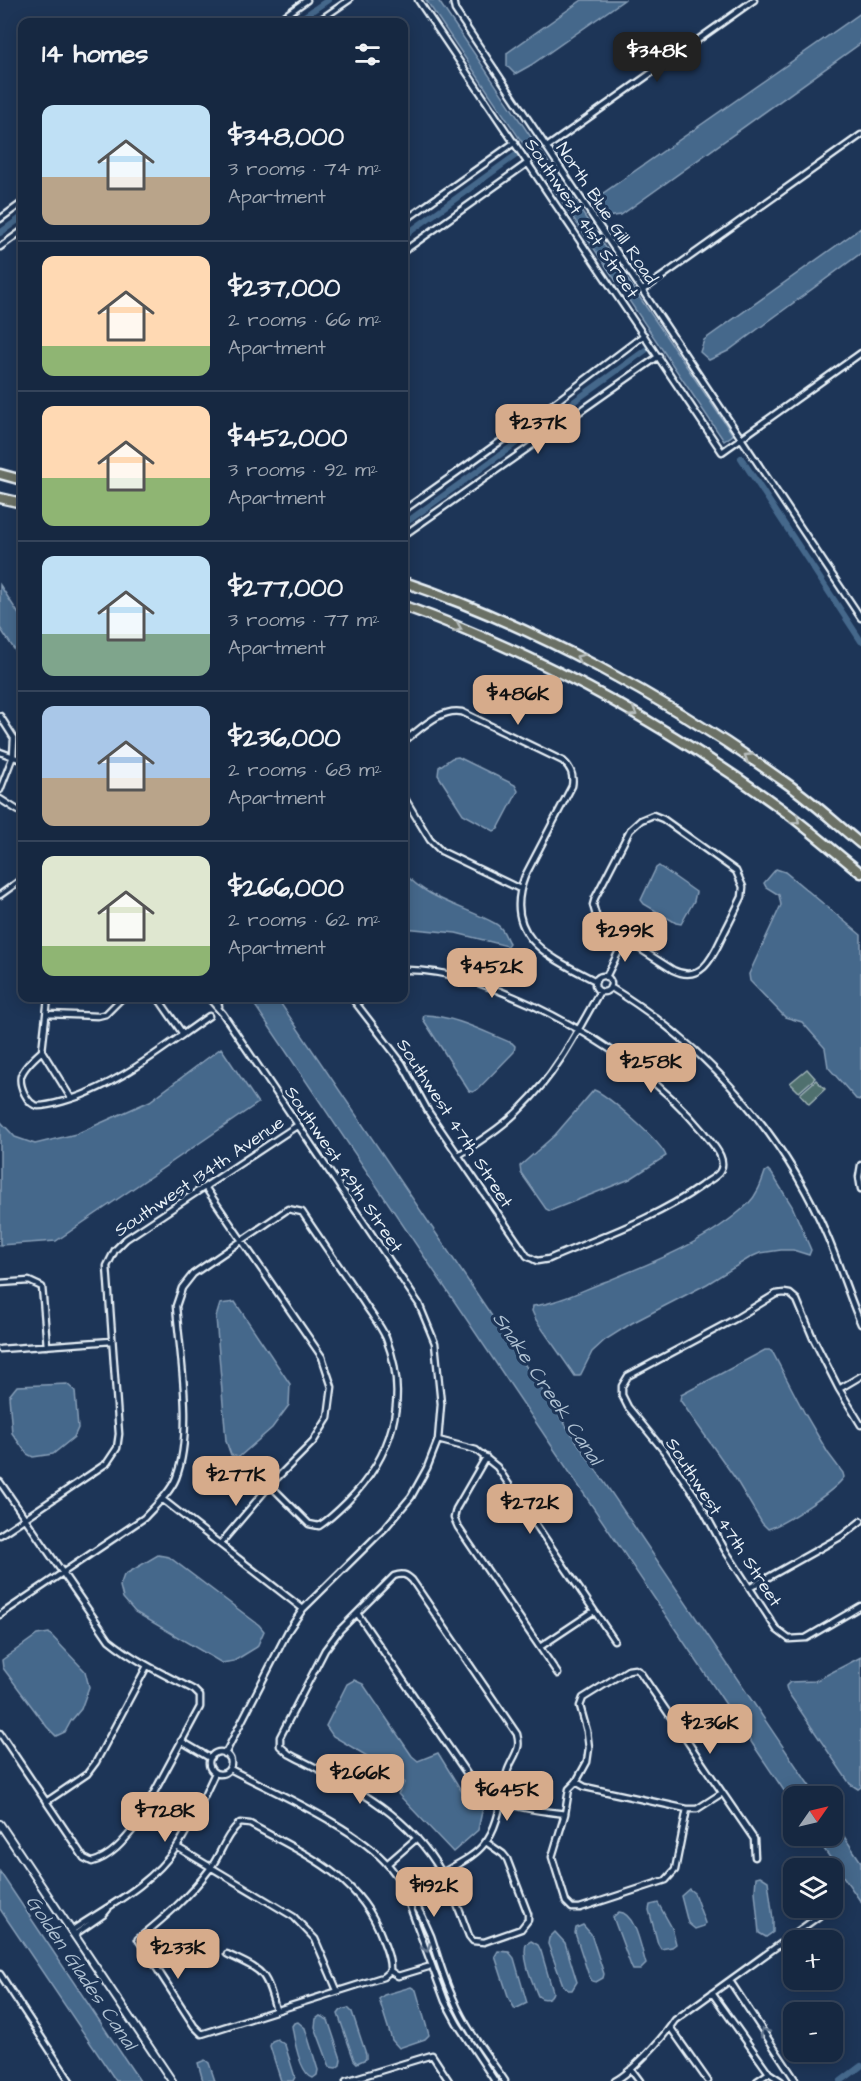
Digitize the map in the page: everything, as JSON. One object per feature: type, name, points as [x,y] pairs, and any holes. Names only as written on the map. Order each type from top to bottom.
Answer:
[{"type":"highway","points":[[0,474],[18,479]]},
{"type":"highway","points":[[0,498],[18,502]]},
{"type":"highway","points":[[408,584],[489,615],[585,660],[677,710],[781,779],[861,844]]},
{"type":"highway","points":[[408,608],[507,648],[592,690],[685,743],[784,811],[861,873]]},
{"type":"street","points":[[282,18],[307,0]]},
{"type":"street","points":[[323,18],[349,0]]},
{"type":"street","name":"Southwest 41st Street","points":[[418,0],[722,452],[742,438]]},
{"type":"street","name":"North Blue Gill Road","points":[[454,0],[455,10],[861,618]]},
{"type":"street","points":[[546,147],[754,0]]},
{"type":"street","points":[[643,290],[861,135]]},
{"type":"street","points":[[408,218],[515,142]]},
{"type":"street","points":[[408,248],[529,162]]},
{"type":"street","points":[[0,219],[18,206]]},
{"type":"street","points":[[0,247],[18,234]]},
{"type":"street","points":[[408,507],[553,405],[644,334]]},
{"type":"street","points":[[742,438],[861,353]]},
{"type":"street","points":[[408,532],[659,356]]},
{"type":"street","points":[[408,738],[447,712],[462,712],[563,761],[572,773],[572,786],[520,889],[519,911],[524,926],[540,950],[596,981]]},
{"type":"street","points":[[0,716],[14,738],[13,756],[0,790]]},
{"type":"street","points":[[0,752],[18,758]]},
{"type":"street","points":[[0,799],[18,810]]},
{"type":"street","points":[[408,804],[430,840],[441,851],[520,889]]},
{"type":"street","points":[[653,815],[663,819],[736,871],[743,887],[742,897],[710,962],[705,967],[696,972],[681,974],[625,939],[598,922],[595,915],[595,898],[630,830],[641,820],[653,815]]},
{"type":"street","points":[[1,893],[18,882]]},
{"type":"street","points":[[606,977],[625,939]]},
{"type":"street","points":[[408,970],[453,975],[497,989],[579,1028]]},
{"type":"street","points":[[606,977],[599,977],[596,981],[596,988],[604,992],[610,987]]},
{"type":"street","points":[[606,977],[610,987],[669,1027],[719,1074],[752,1110],[808,1196],[828,1238],[861,1324]]},
{"type":"street","points":[[459,1155],[522,1107],[560,1062],[600,991]]},
{"type":"street","points":[[48,1002],[42,1051],[22,1075],[21,1082],[27,1100],[39,1106],[104,1086],[209,1016]]},
{"type":"street","points":[[48,1014],[98,1016],[106,1014],[118,1002]]},
{"type":"street","points":[[161,1002],[183,1034]]},
{"type":"street","name":"Southwest 49th Street","points":[[212,1002],[223,1014]]},
{"type":"street","name":"Southwest 49th Street","points":[[216,1002],[419,1304],[435,1343],[441,1404],[438,1440]]},
{"type":"street","name":"Southwest 47th Street","points":[[355,1002],[402,1064],[428,1111],[527,1256],[537,1260],[549,1259],[650,1216],[694,1191],[719,1173],[722,1165],[721,1156],[692,1119],[654,1081],[620,1054],[579,1028]]},
{"type":"street","points":[[42,1051],[71,1098]]},
{"type":"street","name":"Southwest 134th Avenue","points":[[112,1341],[107,1266],[115,1250],[126,1239],[298,1125]]},
{"type":"street","points":[[860,1167],[861,1189]]},
{"type":"street","points":[[205,1187],[321,1357],[332,1387],[327,1418],[313,1442],[270,1485],[220,1544]]},
{"type":"street","points":[[0,1615],[144,1518],[162,1499],[176,1479],[184,1446],[185,1422],[176,1306],[182,1288],[193,1274],[288,1209],[295,1209],[302,1212],[385,1336],[393,1362],[397,1390],[389,1441],[378,1463],[362,1488],[330,1520],[320,1526],[309,1524],[270,1485]]},
{"type":"street","points":[[0,1282],[29,1281],[38,1283],[43,1289],[47,1346]]},
{"type":"street","name":"Southwest 47th Street","points":[[839,1389],[797,1300],[790,1294],[776,1294],[735,1319],[628,1376],[622,1386],[622,1395],[628,1407],[664,1450],[698,1500],[725,1550],[777,1630],[789,1639],[806,1638],[861,1606]]},
{"type":"street","points":[[0,1349],[112,1341],[119,1434],[114,1454],[107,1463],[0,1535]]},
{"type":"street","points":[[861,1376],[839,1389],[861,1425]]},
{"type":"street","points":[[225,1754],[288,1631],[303,1609],[385,1528],[411,1497],[427,1468],[438,1440],[476,1450],[497,1467],[614,1640]]},
{"type":"street","points":[[486,1457],[456,1509],[454,1518],[558,1674]]},
{"type":"street","points":[[0,1482],[109,1640],[123,1652],[194,1690],[200,1696],[200,1707],[136,1826],[103,1860],[92,1862],[84,1858],[0,1732]]},
{"type":"street","points":[[162,1499],[303,1609]]},
{"type":"street","points":[[751,1587],[842,1536],[861,1521]]},
{"type":"street","points":[[442,1873],[474,1854],[486,1842],[501,1802],[507,1773],[518,1749],[518,1740],[510,1724],[412,1580],[401,1573],[394,1576],[357,1613],[325,1650],[280,1737],[280,1746],[289,1754],[360,1791],[393,1814],[417,1838],[442,1873],[469,1936],[473,1941],[484,1942],[521,1929],[528,1920],[528,1914],[507,1859],[486,1842]]},
{"type":"street","points":[[540,1647],[594,1611]]},
{"type":"street","points":[[357,1613],[474,1784],[501,1802],[514,1807],[564,1814]]},
{"type":"street","points":[[46,1802],[87,1774],[92,1768],[147,1666]]},
{"type":"street","points":[[687,1809],[672,1876],[666,1880],[580,1908],[572,1908],[567,1902],[552,1857],[569,1789],[576,1782],[587,1762],[589,1748],[587,1731],[580,1706],[583,1698],[628,1670],[635,1669],[640,1672],[754,1839],[755,1857]]},
{"type":"street","points":[[181,1741],[210,1758]]},
{"type":"street","points":[[215,1754],[225,1754],[230,1758],[230,1768],[225,1773],[215,1773],[210,1768],[210,1758],[215,1754]]},
{"type":"street","points":[[230,1768],[314,1812],[360,1840],[387,1864],[414,1901],[430,1933],[455,2004],[474,2037],[505,2081]]},
{"type":"street","points":[[72,1933],[104,1915],[108,1909],[158,1870],[177,1847],[215,1773]]},
{"type":"street","points":[[576,1782],[585,1787],[687,1809],[697,1809],[722,1793]]},
{"type":"street","points":[[240,1823],[250,1824],[324,1864],[350,1886],[374,1916],[390,1961],[390,1971],[383,1977],[202,2034],[194,2026],[138,1939],[178,1906],[210,1869],[232,1829],[240,1823]]},
{"type":"street","points":[[0,1824],[171,2081]]},
{"type":"street","points":[[387,1864],[417,1838]]},
{"type":"street","points":[[177,1847],[210,1869],[294,1917],[315,1939],[336,1990]]},
{"type":"street","points":[[396,1875],[412,1910],[445,2001],[495,2081]]},
{"type":"street","points":[[615,2081],[627,2074],[660,2041],[675,2020],[816,1918]]},
{"type":"street","points":[[227,1954],[260,1971],[268,1982],[276,2010]]},
{"type":"street","points":[[390,1971],[398,1976],[429,1967]]},
{"type":"street","points":[[0,1974],[70,2081]]},
{"type":"street","points":[[729,1981],[795,2081]]},
{"type":"street","points":[[712,1993],[770,2073],[781,2081]]},
{"type":"street","points":[[670,2027],[708,2081]]},
{"type":"street","points":[[346,2081],[432,2055],[449,2081]]},
{"type":"street","points":[[631,2069],[640,2081]]},
{"type":"street","points":[[758,2081],[770,2073]]},
{"type":"green space","points":[[807,1069],[815,1078],[799,1092],[790,1083]]},
{"type":"green space","points":[[816,1080],[825,1089],[809,1104],[800,1094]]},
{"type":"water","points":[[426,0],[438,0],[733,435],[724,441]]},
{"type":"water","points":[[582,0],[624,0],[531,65],[515,74],[507,66],[507,53]]},
{"type":"water","points":[[861,13],[861,43],[621,215],[607,217],[600,206],[602,194]]},
{"type":"water","points":[[861,228],[861,253],[728,351],[709,360],[700,352],[704,340]]},
{"type":"water","points":[[0,585],[18,613],[18,655],[0,628]]},
{"type":"water","points":[[458,757],[515,785],[518,791],[498,829],[494,831],[463,814],[438,775],[439,767],[452,758]]},
{"type":"water","points":[[659,866],[696,892],[694,901],[681,924],[644,904],[641,900]]},
{"type":"water","points":[[776,869],[785,872],[861,935],[861,1100],[856,1099],[828,1067],[825,1048],[802,1022],[785,1017],[750,981],[749,974],[781,905],[779,895],[766,887],[764,883]]},
{"type":"water","points":[[408,877],[436,897],[499,926],[509,943],[507,946],[456,933],[408,928]]},
{"type":"water","points":[[253,1002],[280,1002],[810,1786],[783,1786],[783,1789]]},
{"type":"water","points":[[424,1015],[459,1021],[512,1043],[515,1046],[514,1052],[478,1089],[473,1092],[469,1091],[423,1019]]},
{"type":"water","points":[[221,1048],[258,1103],[56,1241],[0,1245],[0,1121],[15,1137],[35,1144],[76,1134],[150,1101]]},
{"type":"water","points":[[594,1090],[634,1120],[666,1156],[630,1179],[550,1211],[546,1209],[521,1173],[520,1166],[555,1135]]},
{"type":"water","points":[[768,1170],[792,1206],[811,1250],[809,1255],[793,1250],[781,1250],[760,1253],[751,1257],[605,1340],[592,1352],[580,1376],[575,1376],[536,1320],[532,1311],[533,1306],[571,1296],[662,1258],[717,1229],[748,1204]]},
{"type":"water","points":[[235,1302],[290,1384],[289,1405],[272,1428],[239,1457],[231,1455],[226,1441],[216,1317],[220,1304]]},
{"type":"water","points":[[765,1350],[773,1353],[805,1414],[844,1477],[809,1506],[768,1529],[680,1400],[681,1395]]},
{"type":"water","points":[[67,1384],[75,1391],[78,1428],[74,1437],[53,1454],[33,1457],[27,1454],[12,1433],[9,1396],[17,1386]]},
{"type":"water","points":[[158,1555],[169,1557],[259,1625],[264,1631],[257,1647],[234,1661],[222,1663],[135,1612],[123,1598],[120,1586],[124,1575]]},
{"type":"water","points":[[49,1633],[85,1671],[89,1687],[81,1709],[65,1732],[56,1736],[3,1668],[2,1660],[37,1635]]},
{"type":"water","points":[[861,1657],[861,1787],[858,1789],[850,1784],[787,1691],[786,1686],[790,1682],[815,1681]]},
{"type":"water","points":[[354,1680],[363,1684],[412,1756],[418,1761],[438,1753],[464,1795],[483,1807],[478,1830],[453,1852],[398,1794],[404,1783],[401,1776],[333,1736],[326,1726],[347,1684]]},
{"type":"water","points":[[843,1835],[861,1862],[861,1902],[843,1876],[843,1858],[830,1858],[822,1846],[843,1846]]},
{"type":"water","points":[[0,1872],[140,2081],[116,2081],[0,1909]]},
{"type":"water","points":[[760,1876],[768,1881],[773,1919],[773,1932],[766,1937],[759,1933],[755,1891],[756,1877]]},
{"type":"water","points":[[689,1889],[694,1893],[705,1923],[704,1926],[695,1929],[688,1923],[681,1896]]},
{"type":"water","points":[[658,1903],[672,1928],[676,1944],[672,1947],[661,1949],[658,1944],[649,1910],[650,1905]]},
{"type":"water","points":[[619,1912],[630,1918],[637,1933],[646,1964],[640,1970],[633,1970],[613,1917]]},
{"type":"water","points":[[583,1925],[591,1934],[604,1974],[603,1978],[596,1982],[592,1981],[589,1976],[575,1933],[576,1928]]},
{"type":"water","points":[[555,1932],[565,1943],[577,1982],[572,1990],[568,1990],[563,1985],[548,1944],[549,1938]]},
{"type":"water","points":[[531,1941],[538,1945],[541,1951],[553,1992],[547,1998],[538,1996],[528,1970],[525,1950],[526,1944]]},
{"type":"water","points":[[498,1951],[509,1952],[514,1958],[527,2003],[515,2009],[509,1999],[495,1956]]},
{"type":"water","points":[[411,1987],[416,1990],[429,2035],[425,2039],[399,2048],[392,2040],[379,1999],[384,1995]]},
{"type":"water","points":[[348,2008],[352,2012],[366,2054],[366,2059],[357,2063],[338,2014],[341,2010]]},
{"type":"water","points":[[320,2016],[328,2020],[341,2059],[340,2065],[336,2068],[330,2067],[315,2027],[316,2019]]},
{"type":"water","points":[[298,2022],[305,2028],[318,2070],[317,2075],[313,2078],[308,2075],[301,2063],[296,2047],[292,2026]]},
{"type":"water","points":[[277,2039],[285,2045],[295,2077],[293,2081],[281,2081],[270,2046],[272,2041]]},
{"type":"water","points":[[205,2060],[209,2063],[215,2081],[203,2081],[198,2063]]},
{"type":"waterway","points":[[302,18],[328,0]]},
{"type":"waterway","points":[[408,233],[516,155]]},
{"type":"waterway","points":[[0,233],[18,220]]},
{"type":"waterway","points":[[408,521],[647,349]]},
{"type":"waterway","points":[[741,458],[861,641]]},
{"type":"waterway","points":[[841,2081],[861,2066]]},
{"type":"water label","name":"Snake Creek Canal","points":[[548,1388]]},
{"type":"water label","name":"Golden Glades Canal","points":[[82,1972]]}]
